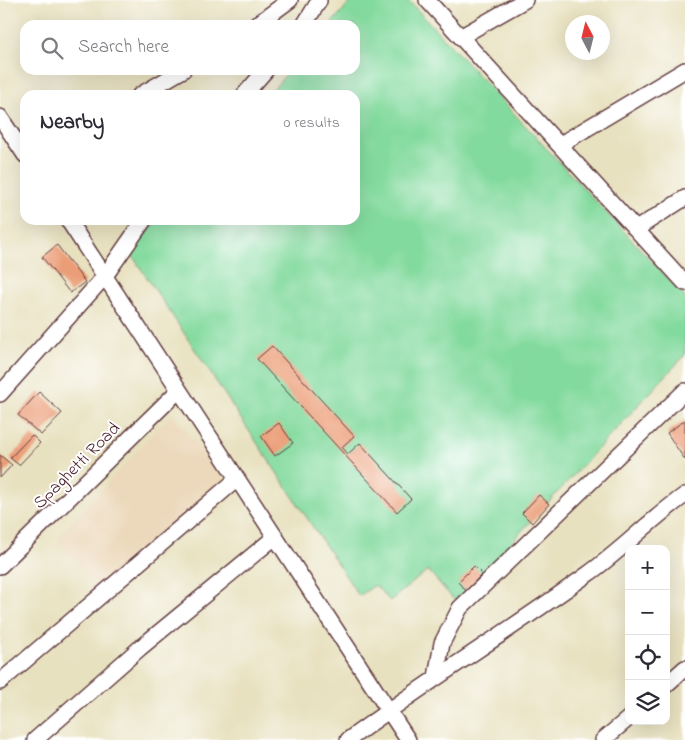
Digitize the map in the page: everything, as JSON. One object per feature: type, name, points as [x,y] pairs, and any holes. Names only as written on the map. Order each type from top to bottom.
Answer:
[{"type":"street","points":[[263,20],[290,0]]},
{"type":"street","points":[[307,20],[319,0]]},
{"type":"street","points":[[428,0],[685,283]]},
{"type":"street","points":[[462,36],[525,0]]},
{"type":"street","points":[[559,145],[685,70]]},
{"type":"street","points":[[148,90],[174,75]]},
{"type":"street","points":[[248,90],[262,75]]},
{"type":"street","points":[[0,117],[20,147]]},
{"type":"street","points":[[636,229],[685,198]]},
{"type":"street","points":[[71,225],[408,740]]},
{"type":"street","points":[[0,394],[104,276],[140,225]]},
{"type":"street","name":"Spaghetti Road","points":[[0,566],[179,390]]},
{"type":"street","points":[[436,677],[442,643],[460,608],[685,391]]},
{"type":"street","points":[[0,682],[237,479]]},
{"type":"street","points":[[348,740],[388,710],[590,573],[659,513],[685,495]]},
{"type":"street","points":[[35,740],[140,648],[276,537]]},
{"type":"street","points":[[670,681],[685,668]]},
{"type":"street","points":[[603,740],[625,721]]},
{"type":"shaded area","points":[[172,413],[226,483],[100,591],[57,539]]},
{"type":"green space","points":[[352,0],[408,0],[685,297],[685,355],[466,591],[454,600],[428,570],[390,601],[375,585],[359,596],[130,252],[154,225],[360,225],[360,90],[272,90],[286,75],[360,75],[360,20],[334,20]]},
{"type":"building","points":[[57,245],[85,282],[70,293],[42,257]]},
{"type":"building","points":[[272,346],[354,436],[342,447],[348,454],[360,443],[411,499],[397,512],[257,359]]},
{"type":"building","points":[[39,392],[62,413],[41,435],[18,415]]},
{"type":"building","points":[[685,420],[685,460],[667,433]]},
{"type":"building","points":[[279,423],[293,443],[275,456],[261,436]]},
{"type":"building","points":[[32,435],[40,443],[19,465],[10,458]]},
{"type":"building","points":[[0,455],[12,465],[0,478]]},
{"type":"building","points":[[539,495],[549,504],[532,523],[522,513]]},
{"type":"building","points":[[474,566],[482,574],[466,591],[458,582]]}]
